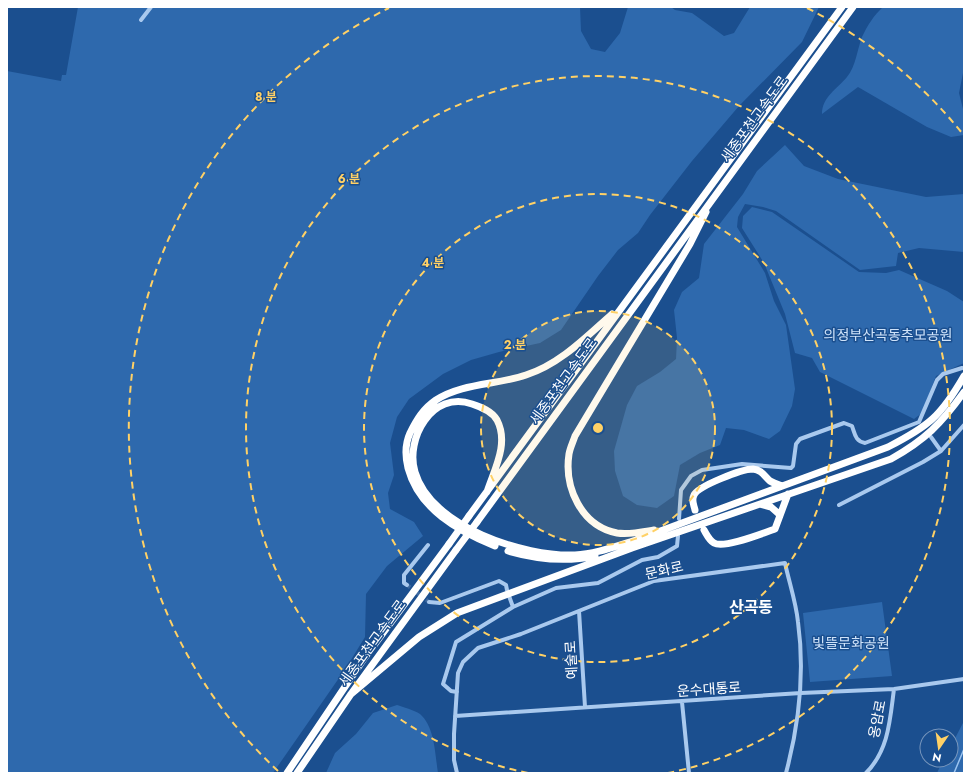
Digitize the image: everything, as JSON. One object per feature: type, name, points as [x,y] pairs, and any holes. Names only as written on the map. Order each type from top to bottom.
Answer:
[{"type":"highway","name":"세종포천고속도로","points":[[287,773],[363,660],[842,7]]},
{"type":"highway","name":"세종포천고속도로","points":[[297,773],[351,694],[853,7]]},
{"type":"highway","points":[[672,527],[628,534],[602,527],[590,520],[580,508],[571,488],[568,472],[569,452],[575,436],[690,244],[718,190]]},
{"type":"highway","points":[[621,307],[561,357],[541,368],[506,381],[453,392],[437,400],[423,411],[415,422],[408,438],[406,460],[414,486],[424,500],[444,519],[479,539],[502,549],[530,556],[559,559],[584,559],[632,548]]},
{"type":"highway","points":[[487,492],[502,449],[502,430],[495,417],[484,408],[468,402],[445,404],[436,409],[425,419],[416,433],[413,446],[413,465],[420,484],[428,497],[453,519],[496,542],[522,550],[547,554],[575,555],[600,551],[672,527],[888,447],[920,430],[938,415],[964,376]]},
{"type":"highway","points":[[351,694],[418,637],[457,613],[632,548],[884,462],[915,446],[933,431],[949,413],[964,392]]},
{"type":"highway","points":[[695,510],[692,501],[694,495],[709,484],[752,469],[761,471],[770,481],[782,486]]},
{"type":"highway","points":[[762,494],[766,485],[765,476]]},
{"type":"highway","points":[[704,530],[713,542],[718,545],[775,529],[788,494]]},
{"type":"highway","points":[[760,504],[771,507],[780,515]]},
{"type":"street","points":[[141,20],[151,7]]},
{"type":"street","points":[[679,519],[681,490],[692,476],[702,470],[742,464],[791,468],[794,466],[796,444],[800,439],[844,423],[852,426],[856,438],[865,443],[920,423],[937,380],[943,374],[962,368]]},
{"type":"street","points":[[839,505],[923,462],[941,451],[964,425]]},
{"type":"street","points":[[931,437],[941,451]]},
{"type":"street","points":[[457,692],[451,691],[443,684],[456,642],[513,607],[556,588],[598,583],[642,560],[658,556],[677,546],[678,536]]},
{"type":"street","points":[[407,585],[404,583],[404,575],[428,545]]},
{"type":"street","name":"문화로","points":[[457,773],[454,760],[458,673],[463,662],[478,648],[579,611],[654,581],[785,562],[798,622],[801,668],[801,693],[786,773]]},
{"type":"street","points":[[429,602],[440,603],[500,581],[506,585],[507,590]]},
{"type":"street","points":[[509,596],[513,607]]},
{"type":"street","name":"예술로","points":[[579,611],[585,707]]},
{"type":"street","name":"운수대통로","points":[[456,716],[801,693],[894,689],[964,679]]},
{"type":"street","name":"옹암로","points":[[866,773],[882,751],[889,730],[894,689]]},
{"type":"street","points":[[682,702],[688,773]]},
{"type":"green space","points":[[78,7],[580,7],[581,31],[591,49],[605,52],[620,33],[628,7],[671,7],[675,10],[692,13],[724,36],[734,33],[750,7],[819,7],[802,42],[739,106],[692,161],[650,215],[638,233],[618,250],[598,276],[561,330],[540,343],[471,360],[443,374],[409,399],[397,417],[390,443],[394,475],[388,493],[390,509],[414,522],[423,536],[387,566],[366,594],[365,637],[346,668],[273,773],[7,773],[7,71],[61,81],[62,75],[66,75]]},
{"type":"green space","points":[[883,7],[964,7],[964,68],[959,93],[964,113],[964,135],[951,137],[927,127],[858,87],[822,114],[824,103],[827,98],[850,73],[860,42],[868,25]]},
{"type":"green space","points":[[785,145],[804,166],[838,179],[926,197],[964,194],[964,252],[919,248],[898,253],[896,266],[860,270],[776,211],[745,204],[738,217],[737,227],[765,273],[774,301],[786,325],[795,389],[792,406],[780,431],[769,439],[744,430],[726,428],[720,445],[700,453],[680,465],[674,496],[657,508],[637,505],[623,496],[615,471],[614,451],[627,405],[637,386],[660,372],[676,359],[677,338],[674,310],[682,292],[699,278],[704,244],[743,194],[757,171]]},
{"type":"green space","name":"의정부산곡동추모공원","points":[[752,207],[772,212],[859,272],[886,273],[899,270],[947,291],[964,302],[964,363],[936,376],[922,413],[914,419],[820,372],[812,358],[795,353],[785,314],[764,263],[742,228],[743,216]]},
{"type":"green space","name":"빛뜰문화공원","points":[[882,602],[892,676],[810,682],[803,613]]},
{"type":"green space","points":[[397,705],[420,714],[429,726],[434,742],[438,773],[326,773],[335,753],[356,734],[373,713]]},
{"type":"green space","points":[[964,721],[964,773],[937,773],[939,768],[959,768],[959,731]]},
{"type":"waterway","points":[[954,773],[964,749]]},
{"type":"tunnel","points":[[407,585],[429,602]]},
{"type":"district","name":"산곡동","points":[[751,607]]}]
